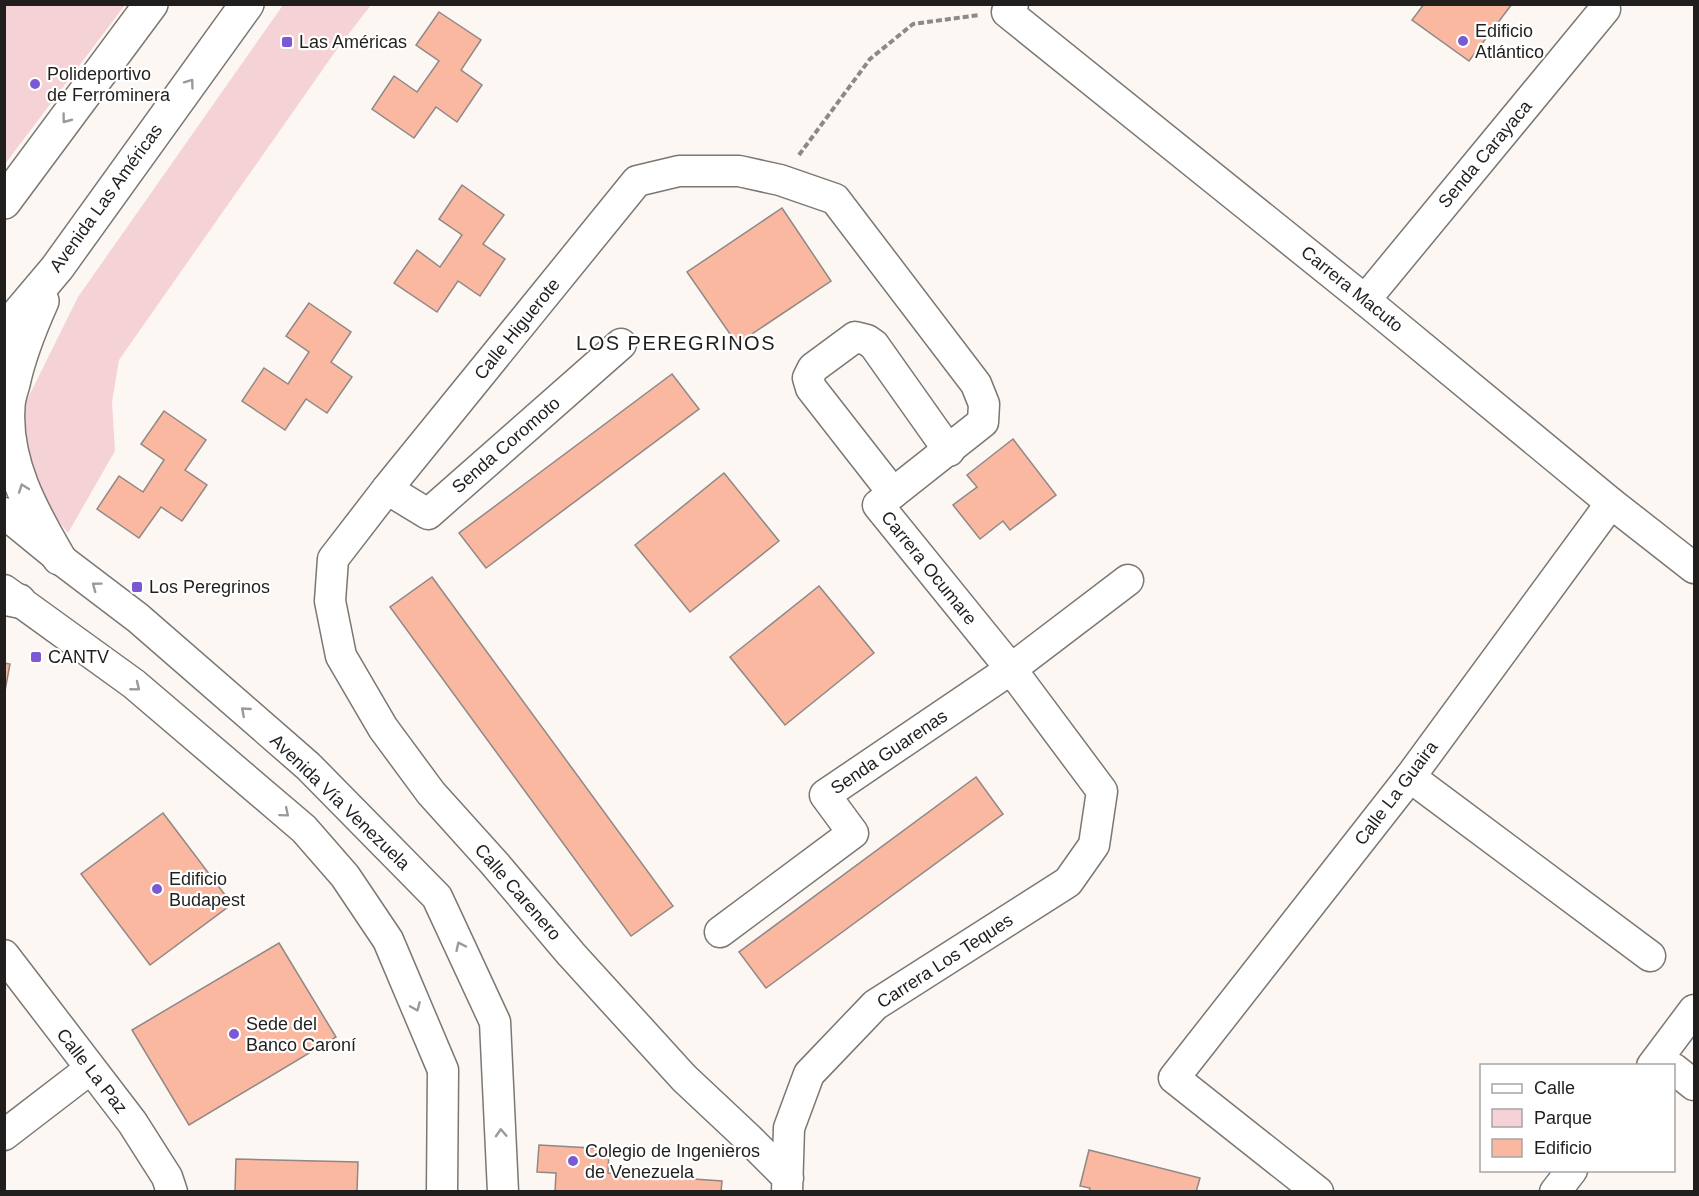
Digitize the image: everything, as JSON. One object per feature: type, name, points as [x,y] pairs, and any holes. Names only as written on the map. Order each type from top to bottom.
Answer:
[{"type":"main road","points":[[4,202],[151,4]]},
{"type":"main road","name":"Avenida Las Américas","points":[[4,331],[57,268],[247,4]]},
{"type":"main road","points":[[57,268],[30,328],[18,363],[8,406],[10,446],[20,481],[31,509],[59,558]]},
{"type":"street","name":"Carrera Macuto","points":[[1010,8],[1611,503],[1695,568]]},
{"type":"street","name":"Senda Carayaca","points":[[1365,300],[1605,9]]},
{"type":"street","name":"Calle Higuerote","points":[[333,559],[637,181],[679,171],[739,171]]},
{"type":"street","name":"Carrera Ocumare","points":[[739,171],[780,180],[835,198],[976,384],[984,404],[983,422],[878,505],[1011,669],[1102,791],[1094,845]]},
{"type":"street","points":[[893,493],[811,388],[808,378],[813,368],[855,337],[867,340],[874,345],[948,451]]},
{"type":"street","name":"Senda Coromoto","points":[[387,489],[428,514],[621,345]]},
{"type":"street","name":"Calle La Guaira","points":[[1318,1191],[1174,1078],[1410,777],[1611,503]]},
{"type":"street","name":"Avenida Vía Venezuela","points":[[4,513],[138,618],[308,766],[437,897],[495,1022],[503,1191]]},
{"type":"street","name":"Calle Carenero","points":[[333,559],[330,601],[341,656],[383,728],[431,793],[579,962],[684,1078],[749,1139],[788,1185]]},
{"type":"street","points":[[1011,669],[1128,580]]},
{"type":"street","points":[[9,596],[134,684],[304,829],[345,876],[388,940],[443,1070],[442,1191]]},
{"type":"street","name":"Senda Guarenas","points":[[720,932],[853,833],[825,795],[1011,669]]},
{"type":"street","points":[[1410,777],[1650,956]]},
{"type":"street","name":"Carrera Los Teques","points":[[788,1185],[789,1128],[808,1074],[875,1005],[1068,882],[1094,845]]},
{"type":"street","name":"Calle La Paz","points":[[4,955],[132,1122],[167,1177],[172,1191]]},
{"type":"street","points":[[1664,1064],[1695,1010]]},
{"type":"street","points":[[4,1135],[90,1069]]},
{"type":"street","points":[[1675,1072],[1695,1085]]},
{"type":"street","points":[[1556,1191],[1570,1172]]},
{"type":"path","points":[[780,180],[870,59],[913,24],[1010,8]]},
{"type":"green space","name":"Polideportivo de Ferrominera","points":[[4,5],[125,5],[5,164]]},
{"type":"green space","points":[[283,5],[371,5],[337,49],[119,360],[112,402],[115,451],[68,533],[36,492],[22,410],[78,297]]},
{"type":"building","name":"Edificio Atlántico","points":[[1424,4],[1512,4],[1469,61],[1412,20]]},
{"type":"building","points":[[439,12],[481,40],[461,70],[482,85],[457,122],[436,107],[414,138],[372,109],[394,76],[417,92],[439,61],[416,45]]},
{"type":"building","points":[[462,185],[504,215],[483,244],[505,259],[480,296],[458,281],[437,312],[394,283],[417,250],[440,267],[462,235],[439,219]]},
{"type":"building","points":[[782,208],[831,281],[737,344],[687,272]]},
{"type":"building","points":[[309,303],[351,332],[331,362],[352,377],[327,413],[306,399],[285,430],[242,401],[264,368],[288,384],[309,352],[286,336]]},
{"type":"building","points":[[672,374],[699,409],[486,568],[459,533]]},
{"type":"building","points":[[164,411],[206,440],[185,470],[207,485],[182,521],[161,507],[139,538],[97,509],[119,476],[143,492],[164,460],[141,444]]},
{"type":"building","points":[[1013,439],[1056,495],[1010,530],[1003,521],[980,539],[953,505],[977,487],[967,475]]},
{"type":"building","points":[[724,473],[779,541],[690,612],[635,545]]},
{"type":"building","points":[[432,577],[673,906],[631,936],[390,607]]},
{"type":"building","points":[[819,586],[874,653],[785,725],[730,657]]},
{"type":"building","points":[[4,663],[10,664],[4,696]]},
{"type":"building","points":[[976,777],[1003,814],[766,988],[739,952]]},
{"type":"building","name":"Edificio Budapest","points":[[163,813],[232,904],[150,965],[81,874]]},
{"type":"building","name":"Sede del Banco Caroní","points":[[279,943],[336,1037],[189,1125],[132,1030]]},
{"type":"building","name":"Colegio de Ingenieros de Venezuela","points":[[539,1145],[609,1149],[608,1173],[722,1181],[721,1192],[555,1192],[556,1173],[537,1172]]},
{"type":"building","points":[[1089,1150],[1200,1178],[1196,1192],[1089,1192],[1090,1188],[1080,1186]]},
{"type":"building","points":[[236,1159],[358,1162],[357,1192],[235,1192]]},
{"type":"place","name":"Edificio Atlántico","points":[[1463,41]]},
{"type":"place","name":"Las Américas","points":[[287,42]]},
{"type":"place","name":"Polideportivo de Ferrominera","points":[[35,84]]},
{"type":"place","name":"Los Peregrinos","points":[[137,587]]},
{"type":"place","name":"CANTV","points":[[36,657]]},
{"type":"place","name":"Edificio Budapest","points":[[157,889]]},
{"type":"place","name":"Sede del Banco Caroní","points":[[234,1034]]},
{"type":"place","name":"Colegio de Ingenieros de Venezuela","points":[[573,1161]]},
{"type":"district","name":"LOS PEREGRINOS","points":[[676,343]]}]
